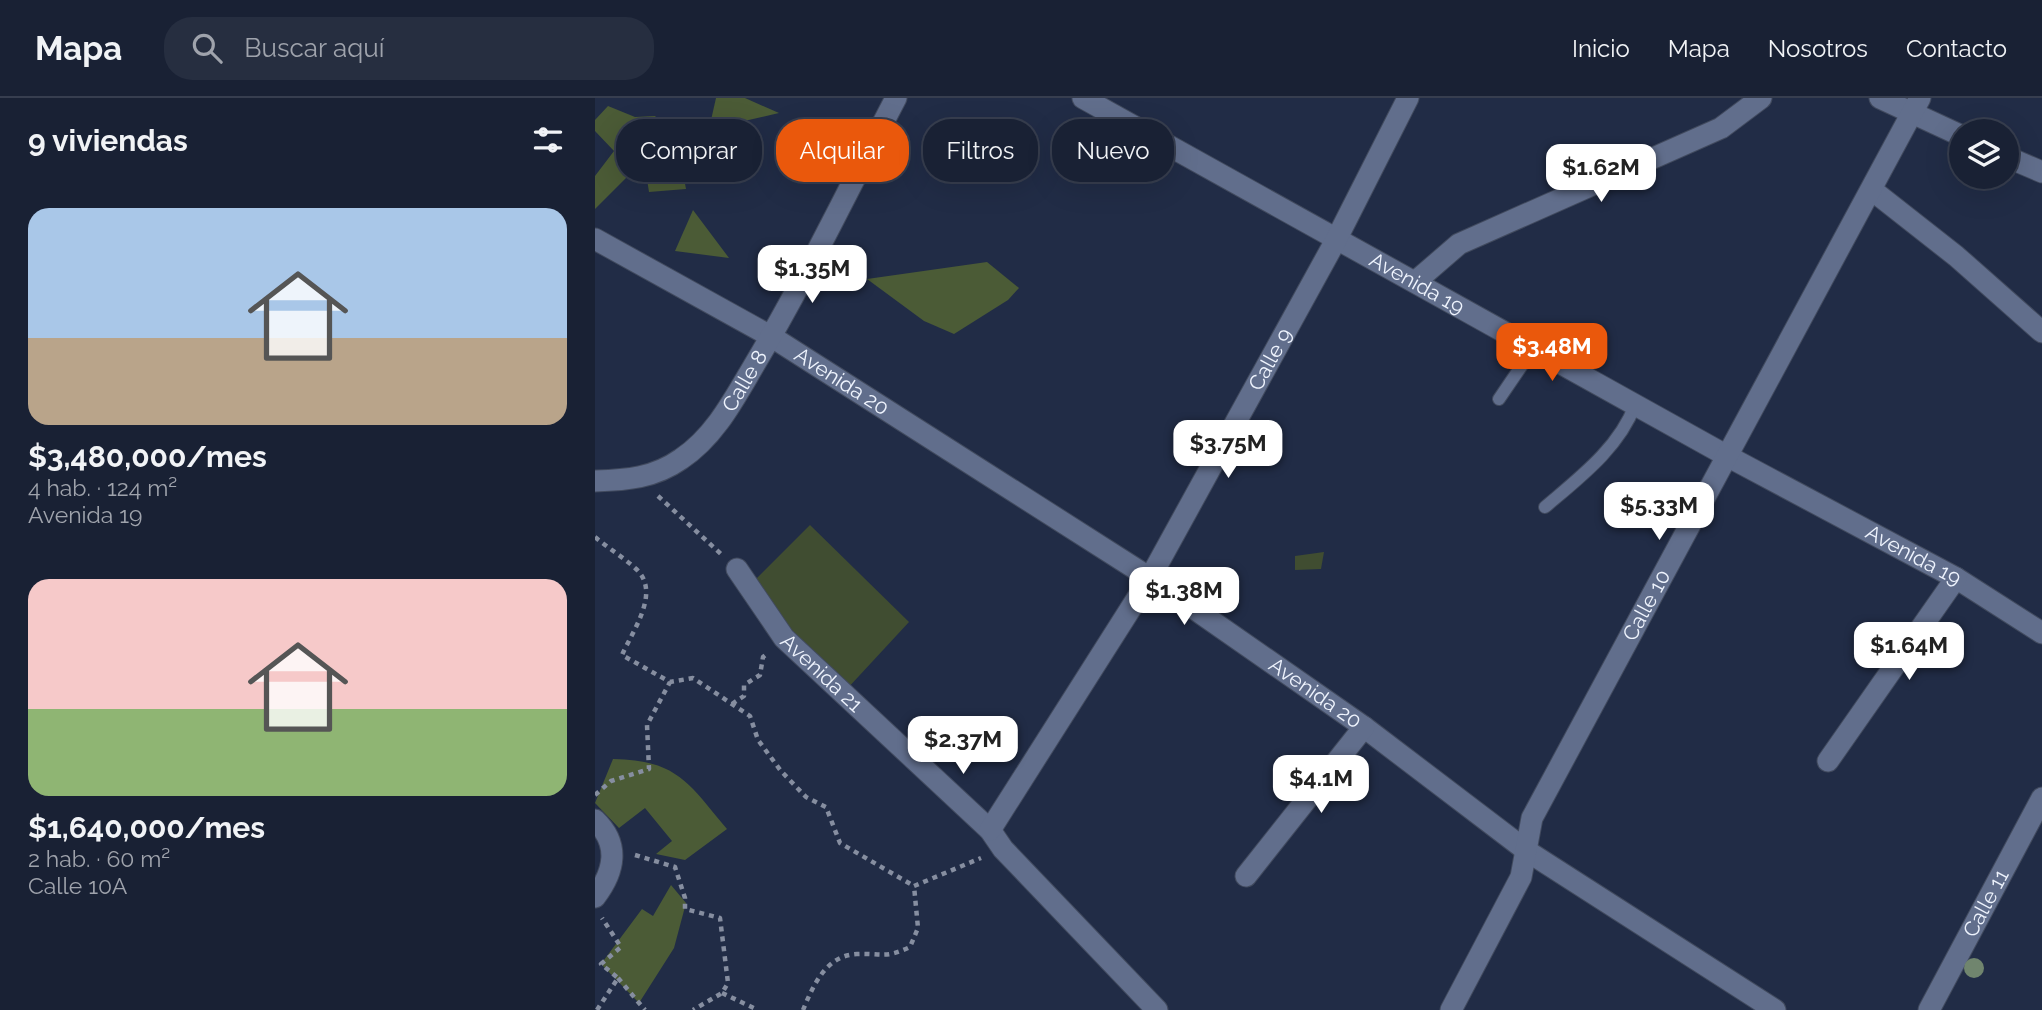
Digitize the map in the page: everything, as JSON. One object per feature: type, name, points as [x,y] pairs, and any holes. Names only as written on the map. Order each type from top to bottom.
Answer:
[{"type":"street","name":"Calle 8","points":[[595,481],[639,479],[684,457],[725,416],[772,337],[896,98]]},
{"type":"street","name":"Avenida 19","points":[[1083,98],[1729,457],[1956,578],[2042,633]]},
{"type":"street","name":"Calle 9","points":[[990,830],[1150,578],[1336,240],[1408,98]]},
{"type":"street","points":[[1415,282],[1459,244],[1721,128],[1761,98]]},
{"type":"street","points":[[1880,98],[1916,106],[1949,128]]},
{"type":"street","name":"Calle 10","points":[[1451,1010],[1521,877],[1532,818],[1916,106]]},
{"type":"street","points":[[2019,162],[2042,172]]},
{"type":"street","points":[[1871,190],[1956,256],[2042,332]]},
{"type":"street","name":"Avenida 20","points":[[595,239],[772,337],[1150,578],[1364,727],[1527,851],[1775,1010]]},
{"type":"street","name":"Avenida 21","points":[[737,569],[784,638],[990,830],[1003,849],[1157,1010]]},
{"type":"street","points":[[1828,761],[1956,578]]},
{"type":"street","points":[[1246,876],[1364,727]]},
{"type":"street","name":"Calle 11","points":[[1930,1010],[2042,798]]},
{"type":"street","points":[[597,906],[614,858],[601,826]]},
{"type":"lane","points":[[1499,399],[1533,349]]},
{"type":"lane","points":[[1545,507],[1591,468],[1628,423],[1635,405]]},
{"type":"path","points":[[639,479],[737,569]]},
{"type":"path","points":[[595,537],[637,569],[646,583],[647,600],[622,655],[670,682],[692,678],[750,716],[758,740],[781,771],[806,797],[826,807],[840,843],[914,886]]},
{"type":"path","points":[[736,706],[732,704],[744,696],[744,685],[760,675],[764,657],[784,638]]},
{"type":"path","points":[[595,795],[611,781],[649,769],[647,725],[670,682]]},
{"type":"path","points":[[601,826],[641,859],[663,861],[675,867],[685,898],[685,909],[720,918],[728,983],[722,993],[693,1010]]},
{"type":"path","points":[[914,886],[1003,849]]},
{"type":"path","points":[[803,1010],[816,979],[833,963],[855,954],[885,957],[910,947],[918,928],[914,886]]},
{"type":"path","points":[[597,906],[610,934],[621,947],[601,964],[618,978],[645,1010]]},
{"type":"path","points":[[597,1010],[618,978]]},
{"type":"path","points":[[722,993],[758,1010]]},
{"type":"green space","points":[[716,98],[745,98],[779,113],[753,119],[711,119]]},
{"type":"green space","points":[[608,106],[635,117],[655,116],[658,119],[616,119],[616,182],[622,182],[595,209],[595,176],[614,151],[595,131],[595,120]]},
{"type":"green space","points":[[647,182],[685,182],[686,189],[649,192]]},
{"type":"green space","points":[[693,210],[729,258],[675,251]]},
{"type":"green space","points":[[987,262],[1019,288],[1008,300],[954,334],[924,321],[867,279]]},
{"type":"green space","points":[[810,525],[909,622],[846,690],[742,593]]},
{"type":"green space","points":[[1324,552],[1321,569],[1295,570],[1295,556]]},
{"type":"green space","points":[[613,759],[635,760],[668,770],[691,787],[727,829],[685,860],[656,854],[672,841],[645,808],[619,828],[595,803]]},
{"type":"green space","points":[[671,885],[686,903],[674,948],[639,1003],[601,964],[642,909],[653,916]]}]
